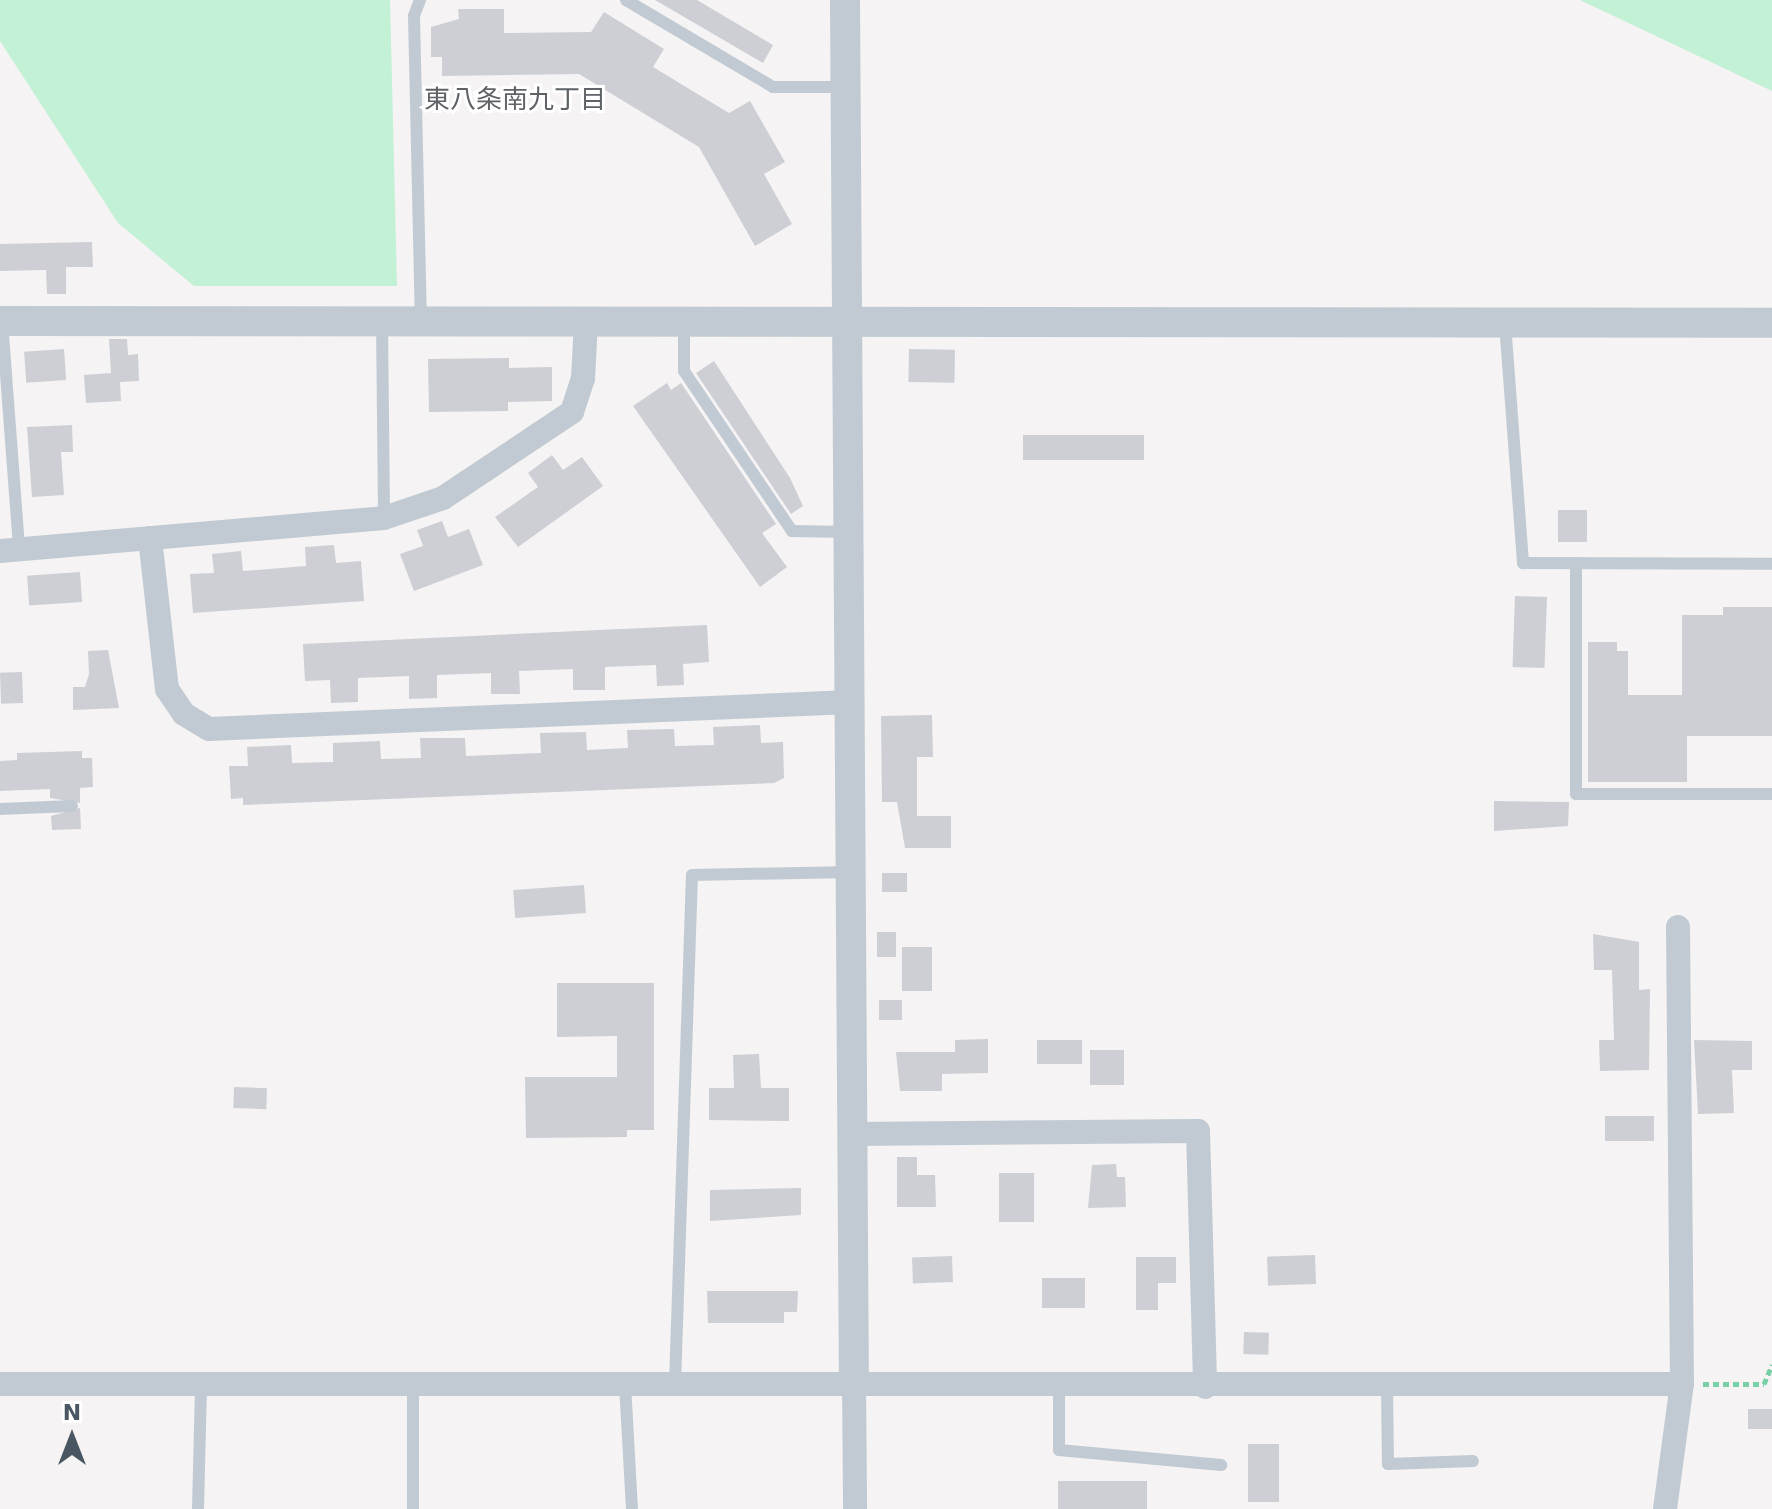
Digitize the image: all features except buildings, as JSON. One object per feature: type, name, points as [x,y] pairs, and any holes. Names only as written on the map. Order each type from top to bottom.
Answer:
[{"type":"street","points":[[845,0],[855,1509]]},
{"type":"street","points":[[1,321],[421,319],[845,323],[1772,323]]},
{"type":"street","points":[[10,550],[384,518],[443,498],[572,412],[583,379],[586,322]]},
{"type":"street","points":[[150,538],[167,689],[184,714],[209,729],[850,702]]},
{"type":"street","points":[[1665,1509],[1682,1384],[1678,927]]},
{"type":"street","points":[[852,1134],[1198,1131],[1205,1387]]},
{"type":"street","points":[[0,1384],[1205,1387],[1682,1384]]},
{"type":"lane","points":[[420,0],[414,16],[421,319]]},
{"type":"lane","points":[[626,0],[773,87],[845,87]]},
{"type":"lane","points":[[382,319],[384,518]]},
{"type":"lane","points":[[1,321],[10,550]]},
{"type":"lane","points":[[684,322],[684,371],[792,531],[848,532]]},
{"type":"lane","points":[[1505,323],[1523,563],[1772,564]]},
{"type":"lane","points":[[1576,563],[1576,794],[1772,794]]},
{"type":"lane","points":[[0,809],[72,806]]},
{"type":"lane","points":[[675,1384],[692,875],[851,872]]},
{"type":"lane","points":[[198,1509],[201,1384]]},
{"type":"lane","points":[[413,1384],[413,1509]]},
{"type":"lane","points":[[625,1384],[632,1509]]},
{"type":"lane","points":[[1059,1386],[1059,1450],[1221,1465]]},
{"type":"lane","points":[[1387,1386],[1388,1464],[1473,1461]]},
{"type":"path","points":[[1682,1384],[1764,1384],[1772,1365]]},
{"type":"green space","points":[[0,0],[390,0],[397,286],[194,286],[118,223],[0,41]]},
{"type":"green space","points":[[1580,0],[1772,0],[1772,91]]},
{"type":"district","name":"東八条南九丁目","points":[[515,100]]}]
